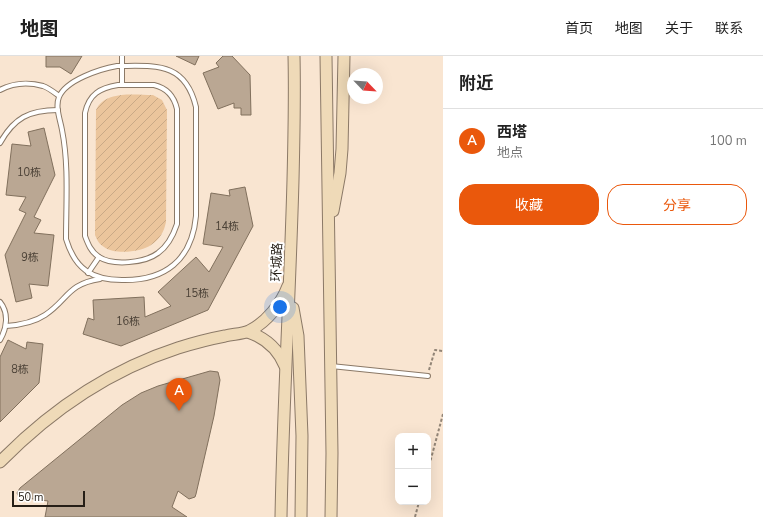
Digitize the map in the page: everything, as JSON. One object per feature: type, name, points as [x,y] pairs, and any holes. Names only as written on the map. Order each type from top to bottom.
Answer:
[{"type":"main road","name":"环城路","points":[[281,517],[290,294],[295,89],[294,56]]},
{"type":"main road","points":[[326,56],[332,517]]},
{"type":"main road","points":[[329,238],[340,173],[344,56]]},
{"type":"main road","points":[[0,462],[49,417],[110,377],[154,357],[177,349],[206,340],[248,332],[264,321],[278,306],[288,287],[290,278]]},
{"type":"main road","points":[[290,294],[298,336],[302,436],[301,517]]},
{"type":"main road","points":[[248,332],[261,337],[273,346],[286,366]]},
{"type":"lane","points":[[122,56],[122,85]]},
{"type":"lane","points":[[122,66],[156,66],[166,68],[183,79],[194,97],[196,107],[195,228],[186,250],[179,260],[161,274],[138,280],[115,280],[101,278],[88,273],[78,264],[70,252],[66,239],[66,150],[58,110],[59,96],[68,86],[90,73],[122,66]]},
{"type":"lane","points":[[0,90],[7,86],[26,83],[44,86],[59,96]]},
{"type":"lane","points":[[122,85],[160,86],[170,93],[176,103],[177,109],[177,224],[174,233],[165,247],[152,257],[144,260],[106,260],[92,251],[85,236],[84,113],[88,101],[98,91],[112,86],[122,85]]},
{"type":"lane","points":[[0,144],[7,131],[17,121],[29,114],[43,110],[58,110]]},
{"type":"lane","points":[[88,273],[98,256]]},
{"type":"lane","points":[[6,326],[32,322],[44,316],[71,290],[80,284],[101,278]]},
{"type":"lane","points":[[0,302],[6,315],[6,326],[0,340]]},
{"type":"lane","points":[[331,366],[428,376]]},
{"type":"path","points":[[428,376],[435,350],[443,351]]},
{"type":"path","points":[[428,469],[443,414]]},
{"type":"path","points":[[415,517],[419,505]]},
{"type":"shaded area","points":[[129,94],[153,95],[162,100],[167,110],[166,222],[163,232],[159,238],[147,247],[128,252],[115,251],[102,246],[98,242],[95,235],[96,110],[106,99],[113,96]]},
{"type":"building","points":[[46,56],[82,56],[71,74],[60,67],[46,67]]},
{"type":"building","points":[[176,56],[199,56],[195,65]]},
{"type":"building","points":[[223,56],[232,56],[250,75],[251,115],[241,115],[241,108],[234,108],[234,103],[218,109],[203,73],[219,67],[216,63]]},
{"type":"building","points":[[44,128],[55,175],[34,217],[41,220],[34,233],[54,235],[48,286],[29,284],[32,298],[16,302],[5,255],[26,213],[19,210],[26,197],[6,195],[12,144],[31,146],[28,132]]},
{"type":"building","points":[[245,187],[253,226],[208,310],[121,346],[83,334],[88,318],[94,320],[93,300],[144,297],[145,317],[171,306],[158,292],[196,257],[209,272],[223,247],[203,244],[211,193],[230,196],[229,190]]},
{"type":"building","points":[[8,340],[26,349],[27,342],[43,344],[39,383],[0,422],[0,357]]},
{"type":"building","points":[[210,371],[218,372],[220,380],[214,416],[196,494],[195,497],[189,499],[178,491],[172,507],[187,517],[45,517],[48,501],[19,497],[17,493],[20,488],[122,405],[141,393],[158,386]]},
{"type":"place","name":"西塔","points":[[179,411]]}]
